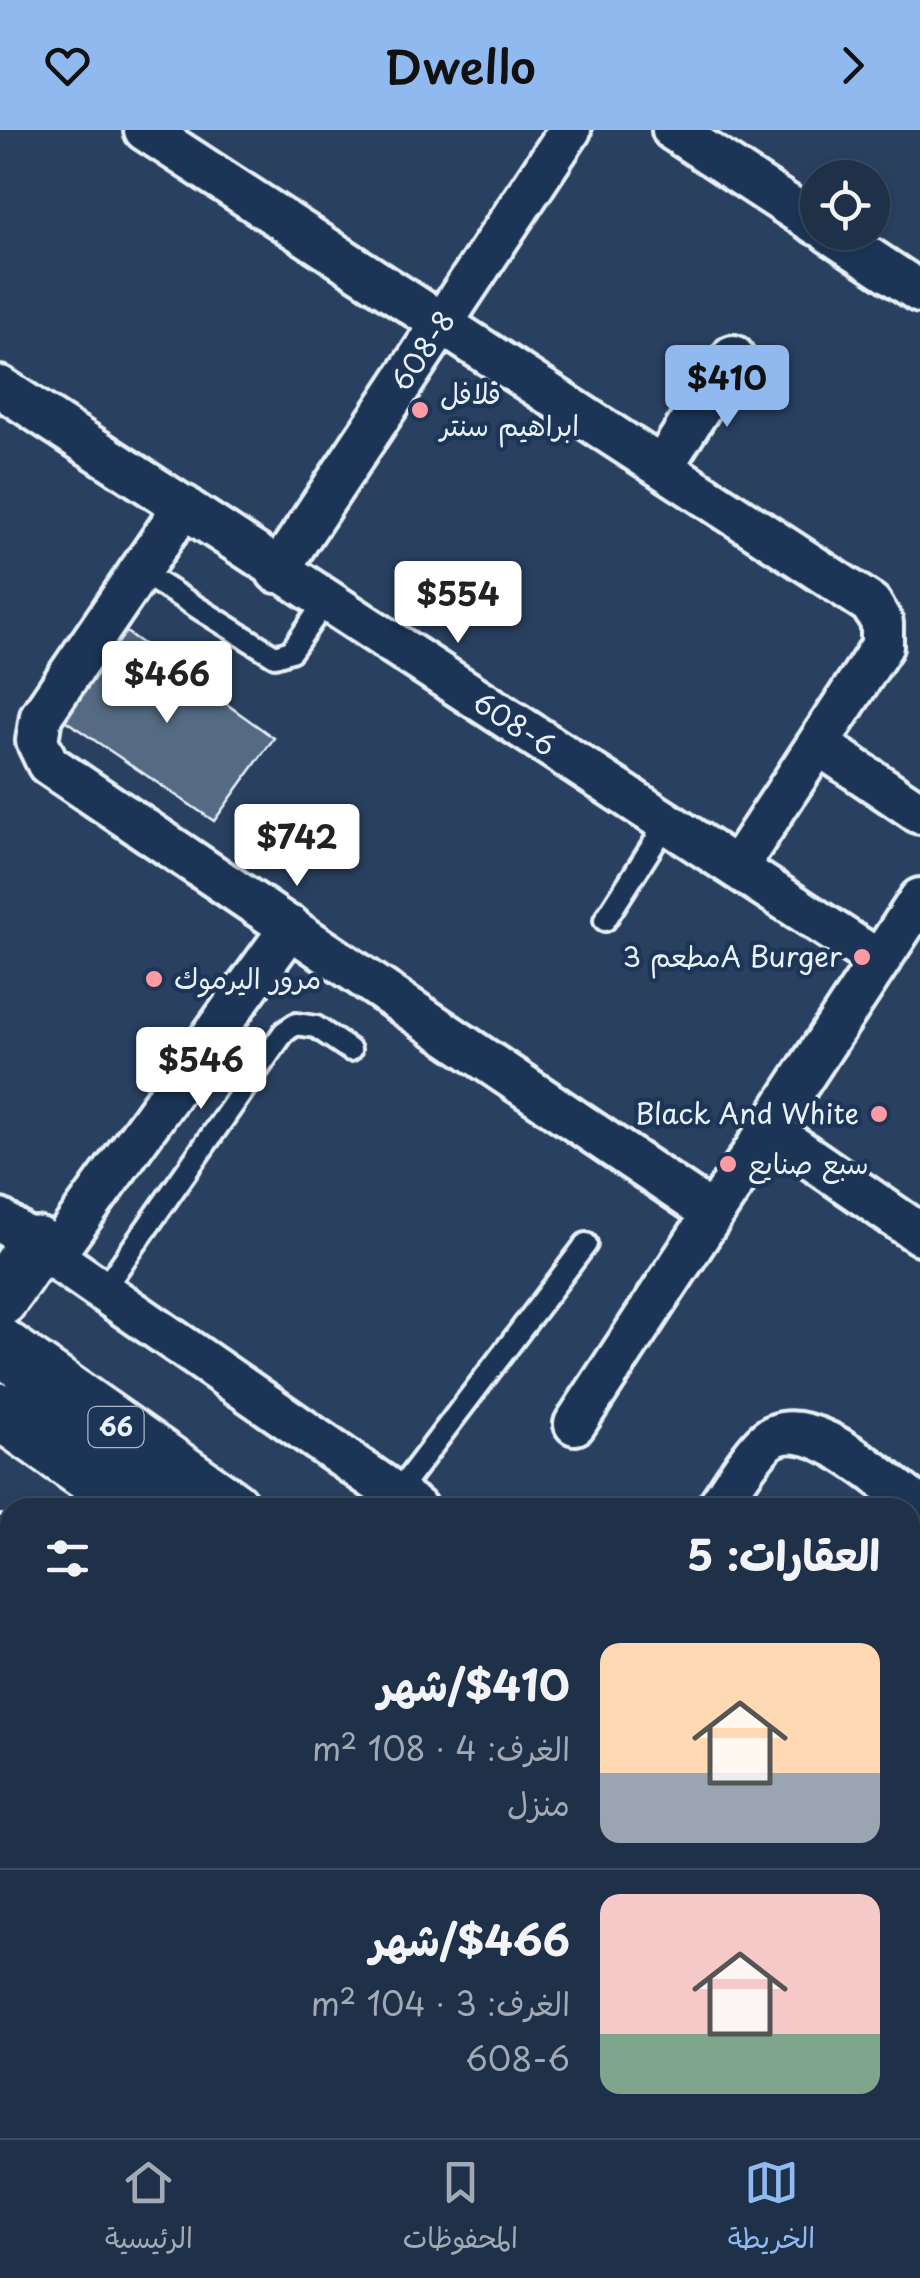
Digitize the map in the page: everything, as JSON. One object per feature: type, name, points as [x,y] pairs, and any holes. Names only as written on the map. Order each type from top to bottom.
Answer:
[{"type":"main road","points":[[0,1298],[30,1240]]},
{"type":"main road","name":"66","points":[[0,1346],[218,1498]]},
{"type":"main road","name":"66","points":[[0,1411],[124,1498]]},
{"type":"street","points":[[146,130],[878,613],[882,646],[737,867]]},
{"type":"street","name":"608-8","points":[[276,572],[570,130]]},
{"type":"street","points":[[674,130],[800,213]]},
{"type":"street","points":[[857,250],[920,292]]},
{"type":"street","points":[[662,467],[732,356]]},
{"type":"street","name":"608-6","points":[[0,386],[184,506],[276,572],[879,961]]},
{"type":"street","points":[[184,506],[42,716],[36,741],[40,754],[59,772],[713,1214]]},
{"type":"street","points":[[818,744],[920,813]]},
{"type":"street","points":[[575,1424],[920,898]]},
{"type":"street","points":[[291,927],[30,1240],[402,1498]]},
{"type":"street","points":[[768,1129],[920,1234]]},
{"type":"street","points":[[724,1498],[763,1444],[796,1430],[820,1437],[907,1498]]},
{"type":"lane","points":[[140,571],[275,656],[291,650],[325,602]]},
{"type":"lane","points":[[605,920],[668,823]]},
{"type":"lane","points":[[103,1290],[284,1032],[296,1024],[316,1027],[350,1050]]},
{"type":"lane","points":[[408,1498],[586,1244]]},
{"type":"building","points":[[122,629],[274,738],[214,821],[60,717]]},
{"type":"place","name":"فلافل ابراهيم سنتر","points":[[420,410]]},
{"type":"place","name":"مطعم 3A Burger","points":[[862,957]]},
{"type":"place","name":"مرور اليرموك","points":[[154,979]]},
{"type":"place","name":"Black And White","points":[[879,1114]]},
{"type":"place","name":"سبع صنايع","points":[[728,1164]]}]
